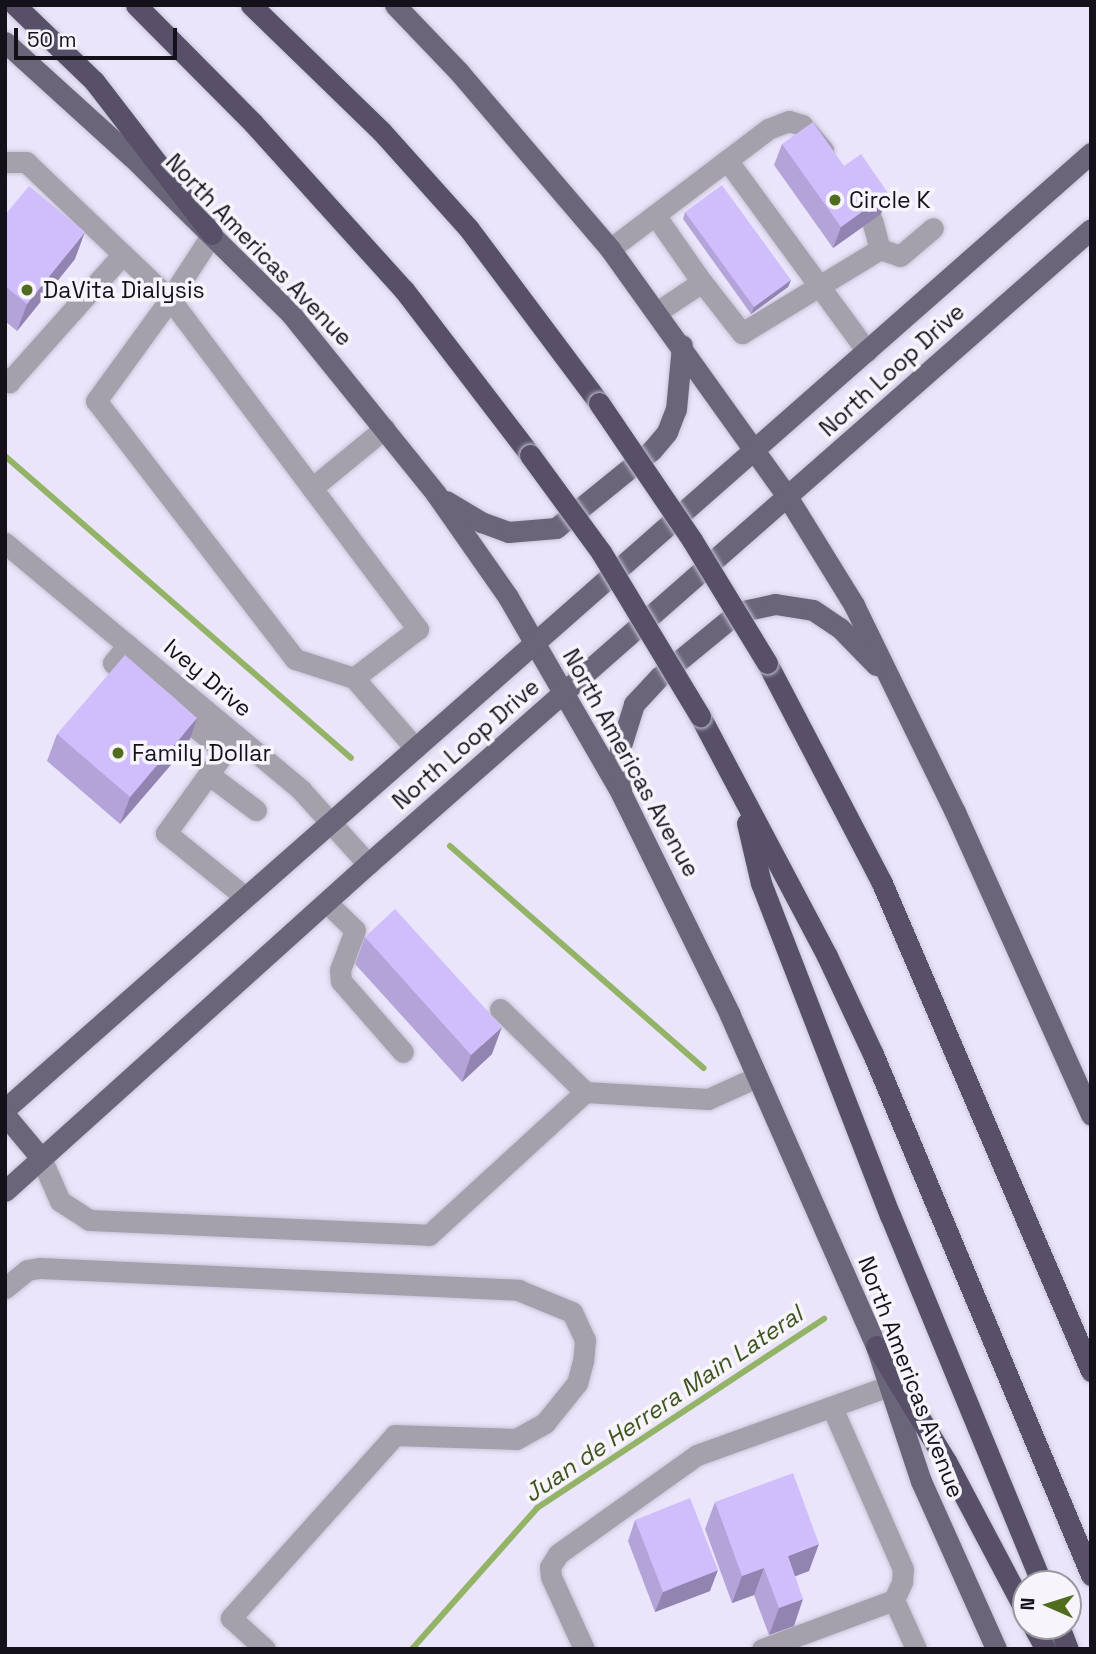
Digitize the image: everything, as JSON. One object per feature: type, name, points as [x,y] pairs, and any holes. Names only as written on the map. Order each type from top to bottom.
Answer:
[{"type":"highway","points":[[15,5],[94,81],[212,234]]},
{"type":"highway","points":[[136,5],[253,123],[404,290],[601,552],[701,716],[827,956],[873,1054],[1091,1575]]},
{"type":"highway","points":[[251,5],[382,132],[469,229],[599,403],[692,540],[767,663],[882,883],[1091,1371]]},
{"type":"highway","points":[[740,794],[761,883],[890,1215],[1036,1570]]},
{"type":"highway","points":[[876,1346],[946,1461],[1012,1586]]},
{"type":"main road","points":[[395,5],[468,82],[610,249],[682,345],[788,498],[853,605],[888,676],[1023,956],[1091,1115]]},
{"type":"main road","name":"North Americas Avenue","points":[[5,42],[212,234],[290,314],[436,494],[535,641],[621,793],[757,1077],[876,1346],[921,1481],[996,1649]]},
{"type":"main road","name":"North Loop Drive","points":[[5,1109],[1091,153]]},
{"type":"main road","name":"North Loop Drive","points":[[5,1191],[368,864],[788,498],[1091,229]]},
{"type":"main road","points":[[436,494],[481,522],[508,532],[556,528],[652,450],[667,432],[676,409],[682,345]]},
{"type":"main road","points":[[621,793],[620,749],[634,704],[659,677],[738,612],[775,604],[813,610],[840,628],[888,676]]},
{"type":"main road","points":[[5,1115],[41,1158]]},
{"type":"street","points":[[610,249],[768,129],[789,121],[802,125],[839,171]]},
{"type":"street","points":[[727,160],[867,351]]},
{"type":"street","points":[[5,162],[26,162],[170,299],[418,629],[354,678]]},
{"type":"street","points":[[732,209],[751,193]]},
{"type":"street","points":[[655,215],[685,241],[704,273],[724,294],[743,333],[880,248]]},
{"type":"street","points":[[872,220],[880,248]]},
{"type":"street","points":[[752,236],[772,221]]},
{"type":"street","points":[[880,248],[900,256],[933,228]]},
{"type":"street","points":[[212,234],[170,299],[96,401],[295,659],[354,678],[415,748]]},
{"type":"street","points":[[771,262],[791,248]]},
{"type":"street","points":[[5,378],[9,382],[123,254]]},
{"type":"street","points":[[657,312],[704,273]]},
{"type":"street","points":[[312,488],[385,428]]},
{"type":"street","name":"Ivey Drive","points":[[5,543],[128,645],[231,743],[301,790],[368,864]]},
{"type":"street","points":[[231,743],[166,833],[245,897]]},
{"type":"street","points":[[208,774],[256,810]]},
{"type":"street","points":[[326,902],[355,930],[340,970],[341,981],[403,1052]]},
{"type":"street","points":[[500,1009],[585,1091],[708,1099],[757,1077]]},
{"type":"street","points":[[41,1158],[60,1201],[89,1220],[429,1235],[585,1091]]},
{"type":"street","points":[[5,1288],[27,1270],[40,1268],[518,1290],[572,1312],[584,1340],[583,1360],[577,1383],[553,1414],[530,1434],[516,1439],[395,1435],[231,1618],[265,1649]]},
{"type":"street","points":[[584,1649],[550,1567],[558,1554],[697,1455],[889,1386]]},
{"type":"street","points":[[832,1406],[903,1569],[894,1600],[916,1649]]},
{"type":"street","points":[[762,1649],[894,1600]]},
{"type":"building","points":[[813,122],[844,166],[861,154],[888,193],[841,227],[782,144]]},
{"type":"building","points":[[722,185],[791,280],[754,307],[685,212]]},
{"type":"building","name":"DaVita Dialysis","points":[[29,186],[85,232],[27,304],[5,286],[5,215]]},
{"type":"building","name":"Family Dollar","points":[[125,655],[197,718],[130,797],[57,734]]},
{"type":"building","points":[[395,909],[502,1027],[471,1055],[365,937]]},
{"type":"building","points":[[793,1473],[819,1544],[788,1556],[803,1599],[779,1608],[764,1568],[742,1576],[715,1502]]},
{"type":"building","points":[[690,1498],[718,1570],[663,1592],[635,1520]]},
{"type":"waterway","points":[[5,456],[351,758]]},
{"type":"waterway","points":[[450,846],[704,1068]]},
{"type":"waterway","name":"Juan de Herrera Main Lateral","points":[[412,1649],[537,1508],[824,1319]]},
{"type":"place","name":"Circle K","points":[[835,200]]},
{"type":"place","name":"DaVita Dialysis","points":[[27,290]]},
{"type":"place","name":"Family Dollar","points":[[118,753]]}]
